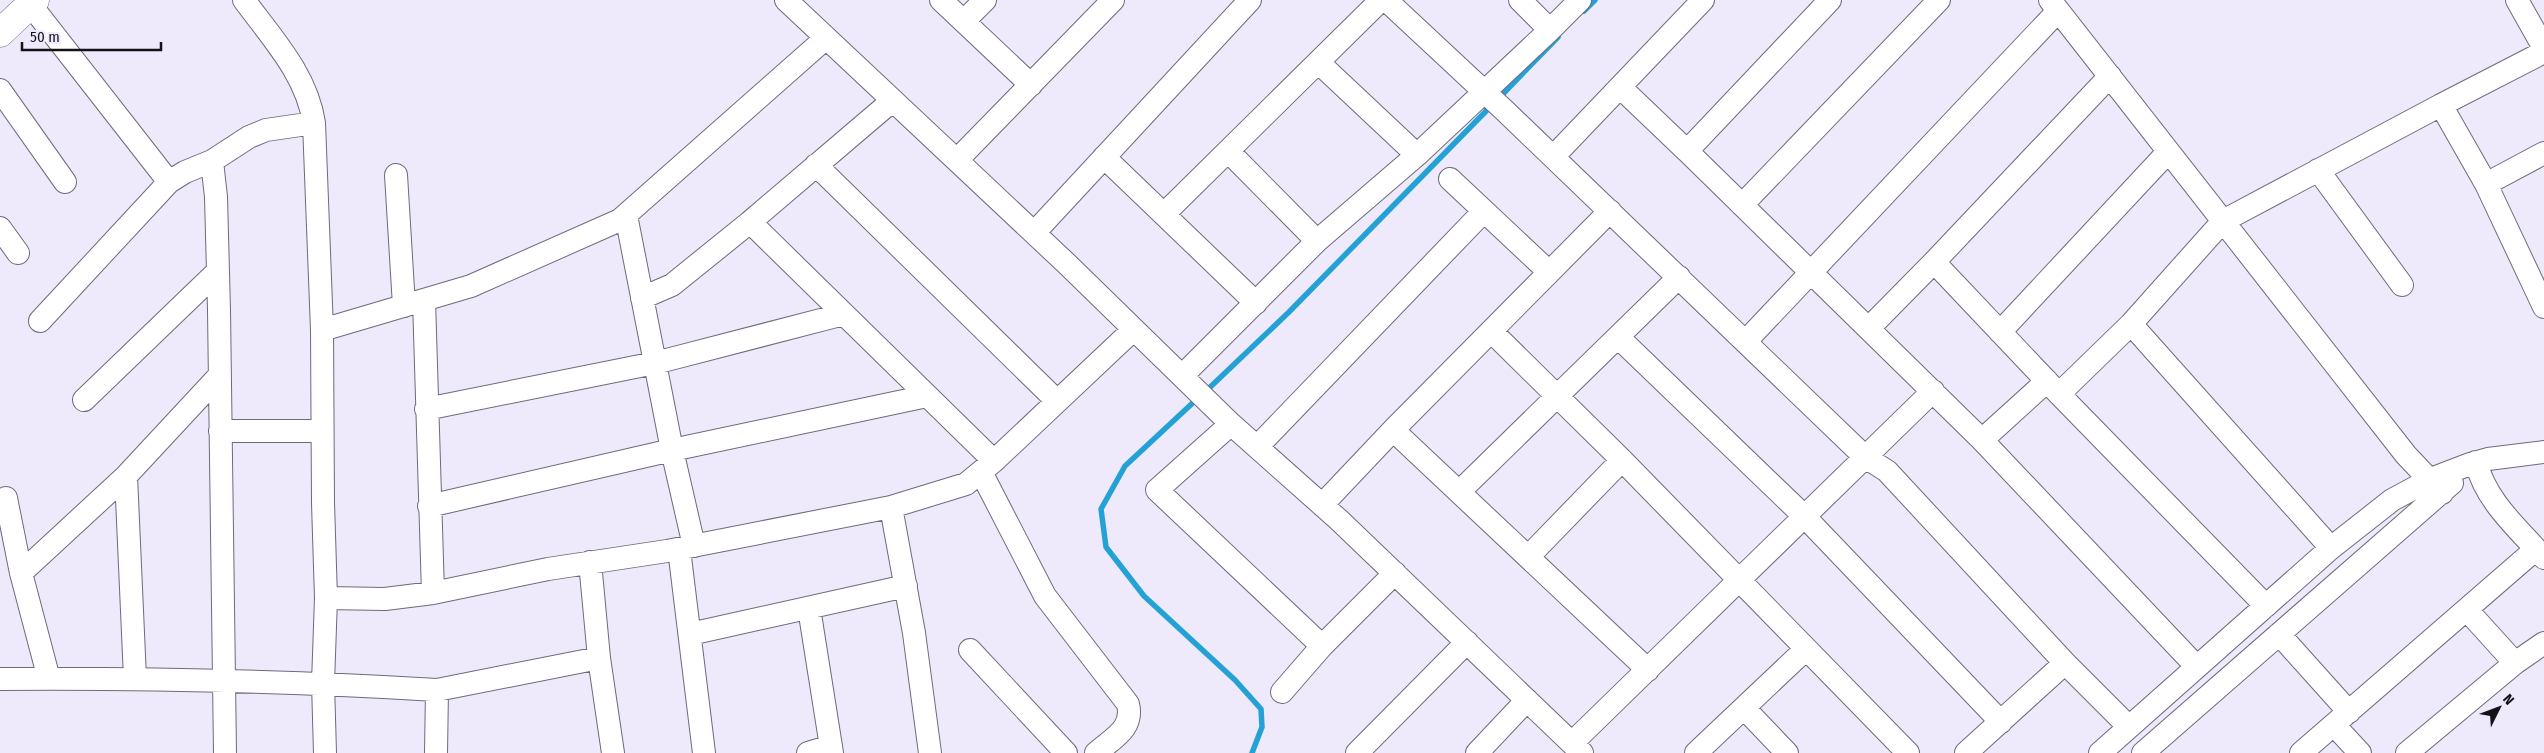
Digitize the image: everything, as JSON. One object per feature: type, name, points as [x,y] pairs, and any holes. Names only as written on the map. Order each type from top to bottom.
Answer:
[{"type":"main road","points":[[0,10],[25,1]]},
{"type":"main road","points":[[0,33],[25,1]]},
{"type":"street","points":[[244,0],[294,69],[311,103],[314,123],[322,330],[322,431],[326,598],[323,683],[325,753]]},
{"type":"street","points":[[786,0],[1034,233],[1231,424],[1395,573],[1577,748],[1648,670],[1933,391]]},
{"type":"street","points":[[940,0],[1031,85]]},
{"type":"street","points":[[964,21],[985,0]]},
{"type":"street","points":[[957,160],[1113,0]]},
{"type":"street","points":[[1034,233],[1250,0]]},
{"type":"street","points":[[1164,214],[1381,0]]},
{"type":"street","points":[[1386,0],[1554,157],[1866,457],[1887,472],[2065,663],[2129,727]]},
{"type":"street","points":[[1520,0],[1550,30]]},
{"type":"street","points":[[1195,389],[1256,303],[1317,241],[1417,155],[1492,99],[1550,30],[1580,0]]},
{"type":"street","points":[[1554,157],[1703,0]]},
{"type":"street","points":[[1686,151],[1830,0]]},
{"type":"street","points":[[1742,205],[1939,0]]},
{"type":"street","points":[[2517,0],[2544,48]]},
{"type":"street","points":[[25,1],[169,182]]},
{"type":"street","points":[[1746,341],[2054,5],[2406,455],[2436,486]]},
{"type":"street","points":[[322,330],[471,286],[620,220],[826,38]]},
{"type":"street","points":[[1982,440],[2053,388],[2131,324],[2223,220],[2544,52]]},
{"type":"street","points":[[1318,62],[1417,155]]},
{"type":"street","points":[[1869,328],[2110,76]]},
{"type":"street","points":[[1620,87],[1982,440],[2196,666]]},
{"type":"street","points":[[0,90],[65,182]]},
{"type":"street","points":[[642,298],[672,285],[750,222],[892,101]]},
{"type":"street","points":[[2441,105],[2486,184],[2544,307]]},
{"type":"street","points":[[40,321],[169,182],[185,172],[212,161],[249,137],[266,130],[314,123]]},
{"type":"street","points":[[1228,151],[1317,241]]},
{"type":"street","points":[[2000,332],[2168,152]]},
{"type":"street","points":[[2486,184],[2544,153]]},
{"type":"street","points":[[1104,157],[1256,303]]},
{"type":"street","points":[[212,161],[216,197],[220,430],[224,533],[226,753]]},
{"type":"street","points":[[816,165],[1057,401]]},
{"type":"street","points":[[2318,170],[2402,286]]},
{"type":"street","points":[[396,174],[414,303],[426,409],[433,593]]},
{"type":"street","points":[[1450,179],[1549,272]]},
{"type":"street","points":[[1257,447],[1484,211]]},
{"type":"street","points":[[1322,505],[1393,430],[1610,211]]},
{"type":"street","points":[[626,215],[672,450],[687,547],[690,634],[704,753]]},
{"type":"street","points":[[750,222],[926,396],[987,466],[1045,596],[1128,704],[1131,715],[1128,725],[1096,753]]},
{"type":"street","points":[[0,228],[18,253]]},
{"type":"street","points":[[1934,262],[2053,388],[2266,606]]},
{"type":"street","points":[[84,400],[217,272]]},
{"type":"street","points":[[1460,492],[1679,277]]},
{"type":"street","points":[[426,409],[655,363],[844,314]]},
{"type":"street","points":[[2131,324],[2331,548]]},
{"type":"street","points":[[326,598],[384,599],[433,593],[590,562],[687,547],[891,507],[966,484],[1133,330]]},
{"type":"street","points":[[1491,331],[1622,460],[1908,753]]},
{"type":"street","points":[[1618,337],[1805,517],[2001,722]]},
{"type":"street","points":[[21,573],[126,476],[219,376]]},
{"type":"street","points":[[429,506],[672,450],[926,396]]},
{"type":"street","points":[[1231,424],[1157,490],[1322,646]]},
{"type":"street","points":[[220,430],[322,431]]},
{"type":"street","points":[[1393,430],[1648,670]]},
{"type":"street","points":[[2143,753],[2279,634],[2436,486],[2473,463],[2544,452]]},
{"type":"street","points":[[1528,557],[1622,460]]},
{"type":"street","points":[[2301,753],[2467,610],[2540,553],[2492,499],[2473,463]]},
{"type":"street","points":[[126,476],[134,678]]},
{"type":"street","points":[[2100,753],[2331,548],[2392,500],[2436,486]]},
{"type":"street","points":[[6,498],[21,573],[50,679]]},
{"type":"street","points":[[891,507],[906,586],[930,753]]},
{"type":"street","points":[[590,562],[610,753]]},
{"type":"street","points":[[1282,692],[1322,646],[1395,573]]},
{"type":"street","points":[[690,634],[906,586]]},
{"type":"street","points":[[808,753],[831,750],[809,608]]},
{"type":"street","points":[[2467,610],[2515,664]]},
{"type":"street","points":[[2279,634],[2341,718],[2360,753]]},
{"type":"street","points":[[1357,753],[1467,642]]},
{"type":"street","points":[[2407,753],[2515,664],[2544,643]]},
{"type":"street","points":[[1696,753],[1806,649]]},
{"type":"street","points":[[970,650],[1066,753]]},
{"type":"street","points":[[0,679],[134,678],[323,683],[437,690],[599,658]]},
{"type":"street","points":[[1966,753],[2065,663]]},
{"type":"street","points":[[436,753],[437,690]]},
{"type":"street","points":[[1478,753],[1527,700]]},
{"type":"street","points":[[1744,708],[1787,753]]},
{"type":"waterway","points":[[1584,11],[1595,0]]},
{"type":"waterway","points":[[1498,99],[1558,37]]},
{"type":"waterway","points":[[1205,392],[1289,312],[1492,105]]},
{"type":"waterway","points":[[1198,398],[1125,466],[1101,509],[1106,547],[1144,596],[1235,680],[1261,709],[1262,727],[1252,753]]}]
